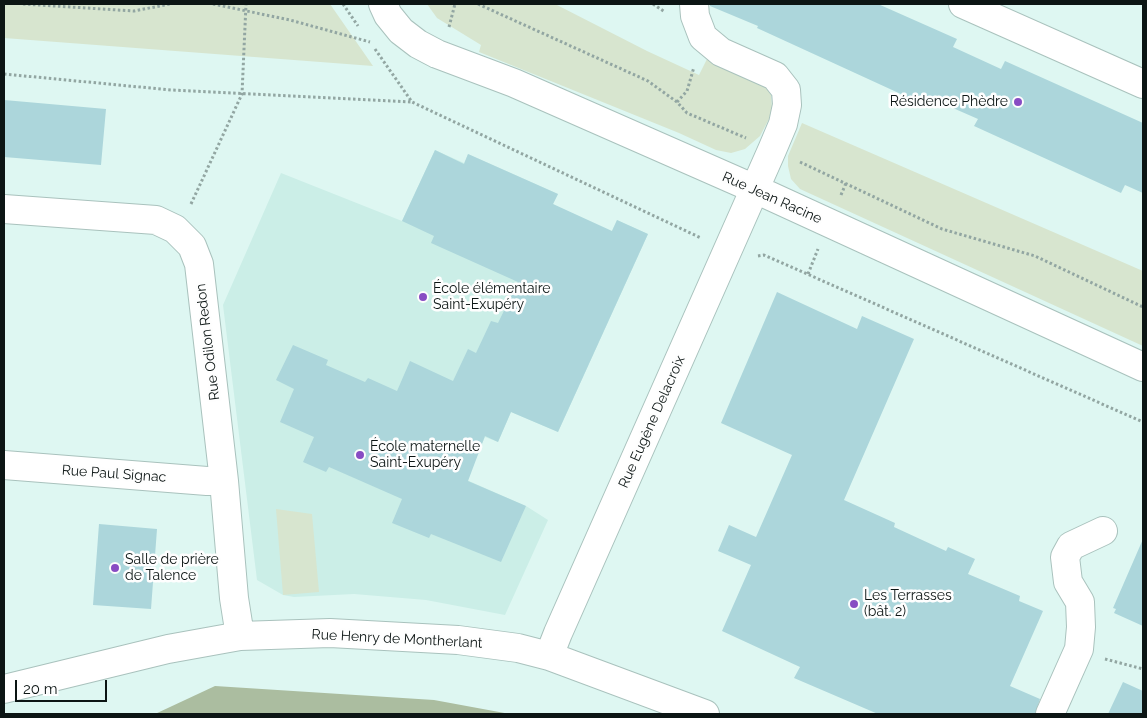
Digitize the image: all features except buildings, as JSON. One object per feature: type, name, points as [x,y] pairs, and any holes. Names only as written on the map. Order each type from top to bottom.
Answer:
[{"type":"street","name":"Rue Jean Racine","points":[[383,4],[388,15],[401,31],[418,44],[437,54],[514,83],[755,189],[1143,367]]},
{"type":"street","name":"Rue Eugène Delacroix","points":[[549,656],[772,150],[787,105],[786,90],[775,76],[721,52],[703,37],[695,16],[694,4]]},
{"type":"street","points":[[963,4],[1143,84]]},
{"type":"street","name":"Rue Odilon Redon","points":[[4,209],[156,220],[175,230],[192,246],[199,264],[224,481],[234,598],[240,636]]},
{"type":"street","name":"Rue Paul Signac","points":[[4,465],[224,481]]},
{"type":"street","points":[[1050,714],[1078,649],[1081,627],[1080,602],[1068,582],[1065,557],[1071,546],[1103,531]]},
{"type":"street","name":"Rue Henry de Montherlant","points":[[4,689],[168,649],[240,636],[330,633],[458,640],[518,648],[549,656],[705,714]]},
{"type":"path","points":[[23,4],[134,12],[170,4]]},
{"type":"path","points":[[213,4],[290,20],[370,42]]},
{"type":"path","points":[[190,207],[242,94],[246,4]]},
{"type":"path","points":[[478,4],[648,81],[677,102],[687,113],[942,228],[1035,256],[1143,307]]},
{"type":"path","points":[[4,74],[171,90],[412,102]]},
{"type":"path","points":[[1078,649],[1108,660],[1143,669]]},
{"type":"shaded area","points":[[4,4],[330,4],[373,66],[4,38]]},
{"type":"shaded area","points":[[427,4],[555,4],[699,75],[707,59],[764,84],[771,95],[772,108],[769,119],[760,136],[745,149],[731,153],[716,150],[679,133],[479,52],[481,45],[437,18]]},
{"type":"shaded area","points":[[802,123],[1143,271],[1143,346],[800,189],[791,179],[788,156]]},
{"type":"shaded area","points":[[435,150],[464,163],[468,154],[558,194],[553,204],[607,241],[617,220],[648,234],[558,432],[511,412],[498,442],[485,437],[480,448],[453,474],[526,506],[548,520],[505,615],[426,600],[354,594],[294,597],[283,595],[257,580],[223,305],[281,173],[402,221]]},
{"type":"shaded area","points":[[276,509],[312,514],[319,592],[283,595]]},
{"type":"shaded area","points":[[215,686],[434,700],[510,714],[155,714]]},
{"type":"place","name":"Résidence Phèdre","points":[[1018,102]]},
{"type":"place","name":"École élémentaire Saint-Exupéry","points":[[423,297]]},
{"type":"place","name":"École maternelle Saint-Exupéry","points":[[360,455]]},
{"type":"place","name":"Salle de prière de Talence","points":[[115,568]]},
{"type":"place","name":"Les Terrasses (bât. 2)","points":[[854,604]]}]
